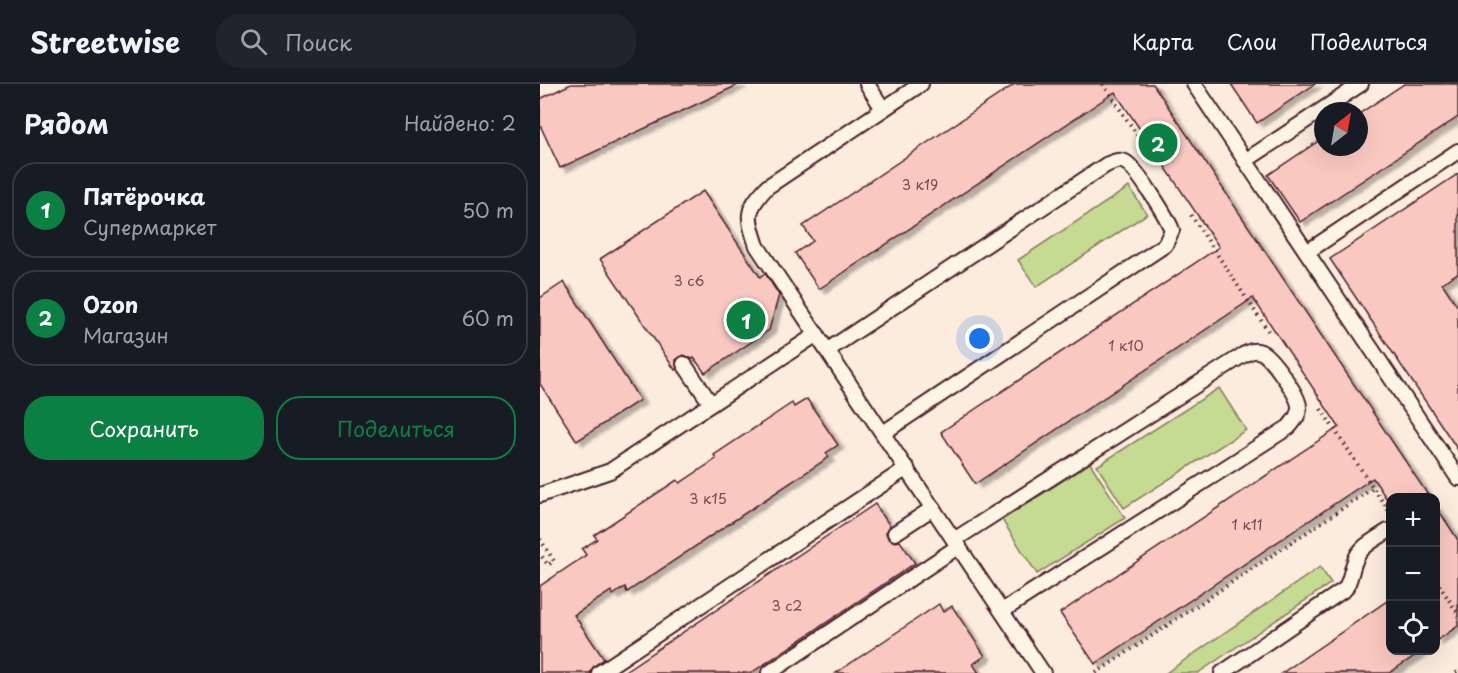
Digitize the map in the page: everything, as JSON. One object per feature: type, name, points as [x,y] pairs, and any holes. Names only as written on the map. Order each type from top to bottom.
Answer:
[{"type":"lane","points":[[867,84],[883,109]]},
{"type":"lane","points":[[921,84],[767,187],[753,203],[749,221],[758,246],[1002,611],[1040,672]]},
{"type":"lane","points":[[1194,84],[1458,478]]},
{"type":"lane","points":[[1245,161],[1361,84]]},
{"type":"lane","points":[[1306,252],[1458,151]]},
{"type":"lane","points":[[828,350],[1096,171],[1117,160],[1126,162],[1135,171],[1164,214],[1172,230],[1165,245],[883,433]]},
{"type":"lane","points":[[540,495],[610,471],[816,334]]},
{"type":"lane","points":[[769,673],[956,543],[1243,355],[1252,351],[1262,352],[1273,361],[1296,397],[1299,406],[1296,418],[1289,427],[1002,611]]},
{"type":"lane","points":[[684,364],[711,404]]},
{"type":"lane","points":[[599,673],[906,468]]},
{"type":"lane","points":[[895,533],[933,508]]},
{"type":"lane","points":[[1222,673],[1345,588],[1349,583],[1355,558],[1359,552],[1386,532]]},
{"type":"path","points":[[1103,84],[1153,158]]},
{"type":"path","points":[[1185,206],[1270,333]]},
{"type":"path","points":[[1315,401],[1386,507]]},
{"type":"path","points":[[1096,673],[1374,488]]},
{"type":"path","points":[[540,539],[555,561],[548,565],[540,554]]},
{"type":"path","points":[[1440,586],[1458,614]]},
{"type":"green space","points":[[1129,187],[1147,214],[1036,287],[1018,260]]},
{"type":"green space","points":[[1219,388],[1246,430],[1124,508],[1097,466]]},
{"type":"green space","points":[[1090,463],[1125,518],[1037,574],[1002,520]]},
{"type":"green space","points":[[1320,567],[1331,583],[1198,673],[1166,673]]},
{"type":"building","points":[[571,84],[740,84],[560,168],[540,125],[540,99]]},
{"type":"building","points":[[1015,84],[1153,84],[1427,493],[1386,493],[1386,498],[1373,478],[1095,664],[1060,613],[1339,427],[1253,298],[975,484],[941,432],[1219,247],[1115,92],[819,289],[795,253],[813,241],[803,226]]},
{"type":"building","points":[[1231,84],[1315,84],[1257,123]]},
{"type":"building","points":[[1404,84],[1458,84],[1458,117],[1300,222],[1268,175],[1314,144],[1314,156],[1368,156],[1368,108]]},
{"type":"building","points":[[1458,174],[1458,273],[1442,283],[1458,307],[1458,450],[1330,259]]},
{"type":"building","points":[[703,191],[760,277],[765,273],[779,295],[769,330],[705,373],[694,358],[684,355],[676,360],[677,369],[675,370],[600,259]]},
{"type":"building","points":[[564,282],[640,400],[577,441],[540,384],[540,298]]},
{"type":"building","points":[[807,399],[838,445],[826,453],[829,457],[627,592],[625,587],[613,595],[611,591],[574,615],[604,659],[594,666],[590,673],[540,673],[540,586],[586,555],[582,549],[597,539],[594,535],[677,480],[680,483],[716,459],[714,455],[792,403],[794,407]]},
{"type":"building","points":[[875,504],[890,526],[886,533],[888,538],[895,542],[900,541],[915,563],[751,673],[622,673]]},
{"type":"building","points":[[1440,512],[1458,540],[1458,626],[1440,638]]},
{"type":"building","points":[[1386,602],[1386,655],[1416,655],[1389,673],[1282,673]]},
{"type":"building","points":[[939,604],[943,612],[952,606],[985,656],[973,664],[979,673],[836,673]]},
{"type":"place","name":"Ozon","points":[[1158,143]]},
{"type":"place","name":"Пятёрочка","points":[[746,320]]}]
